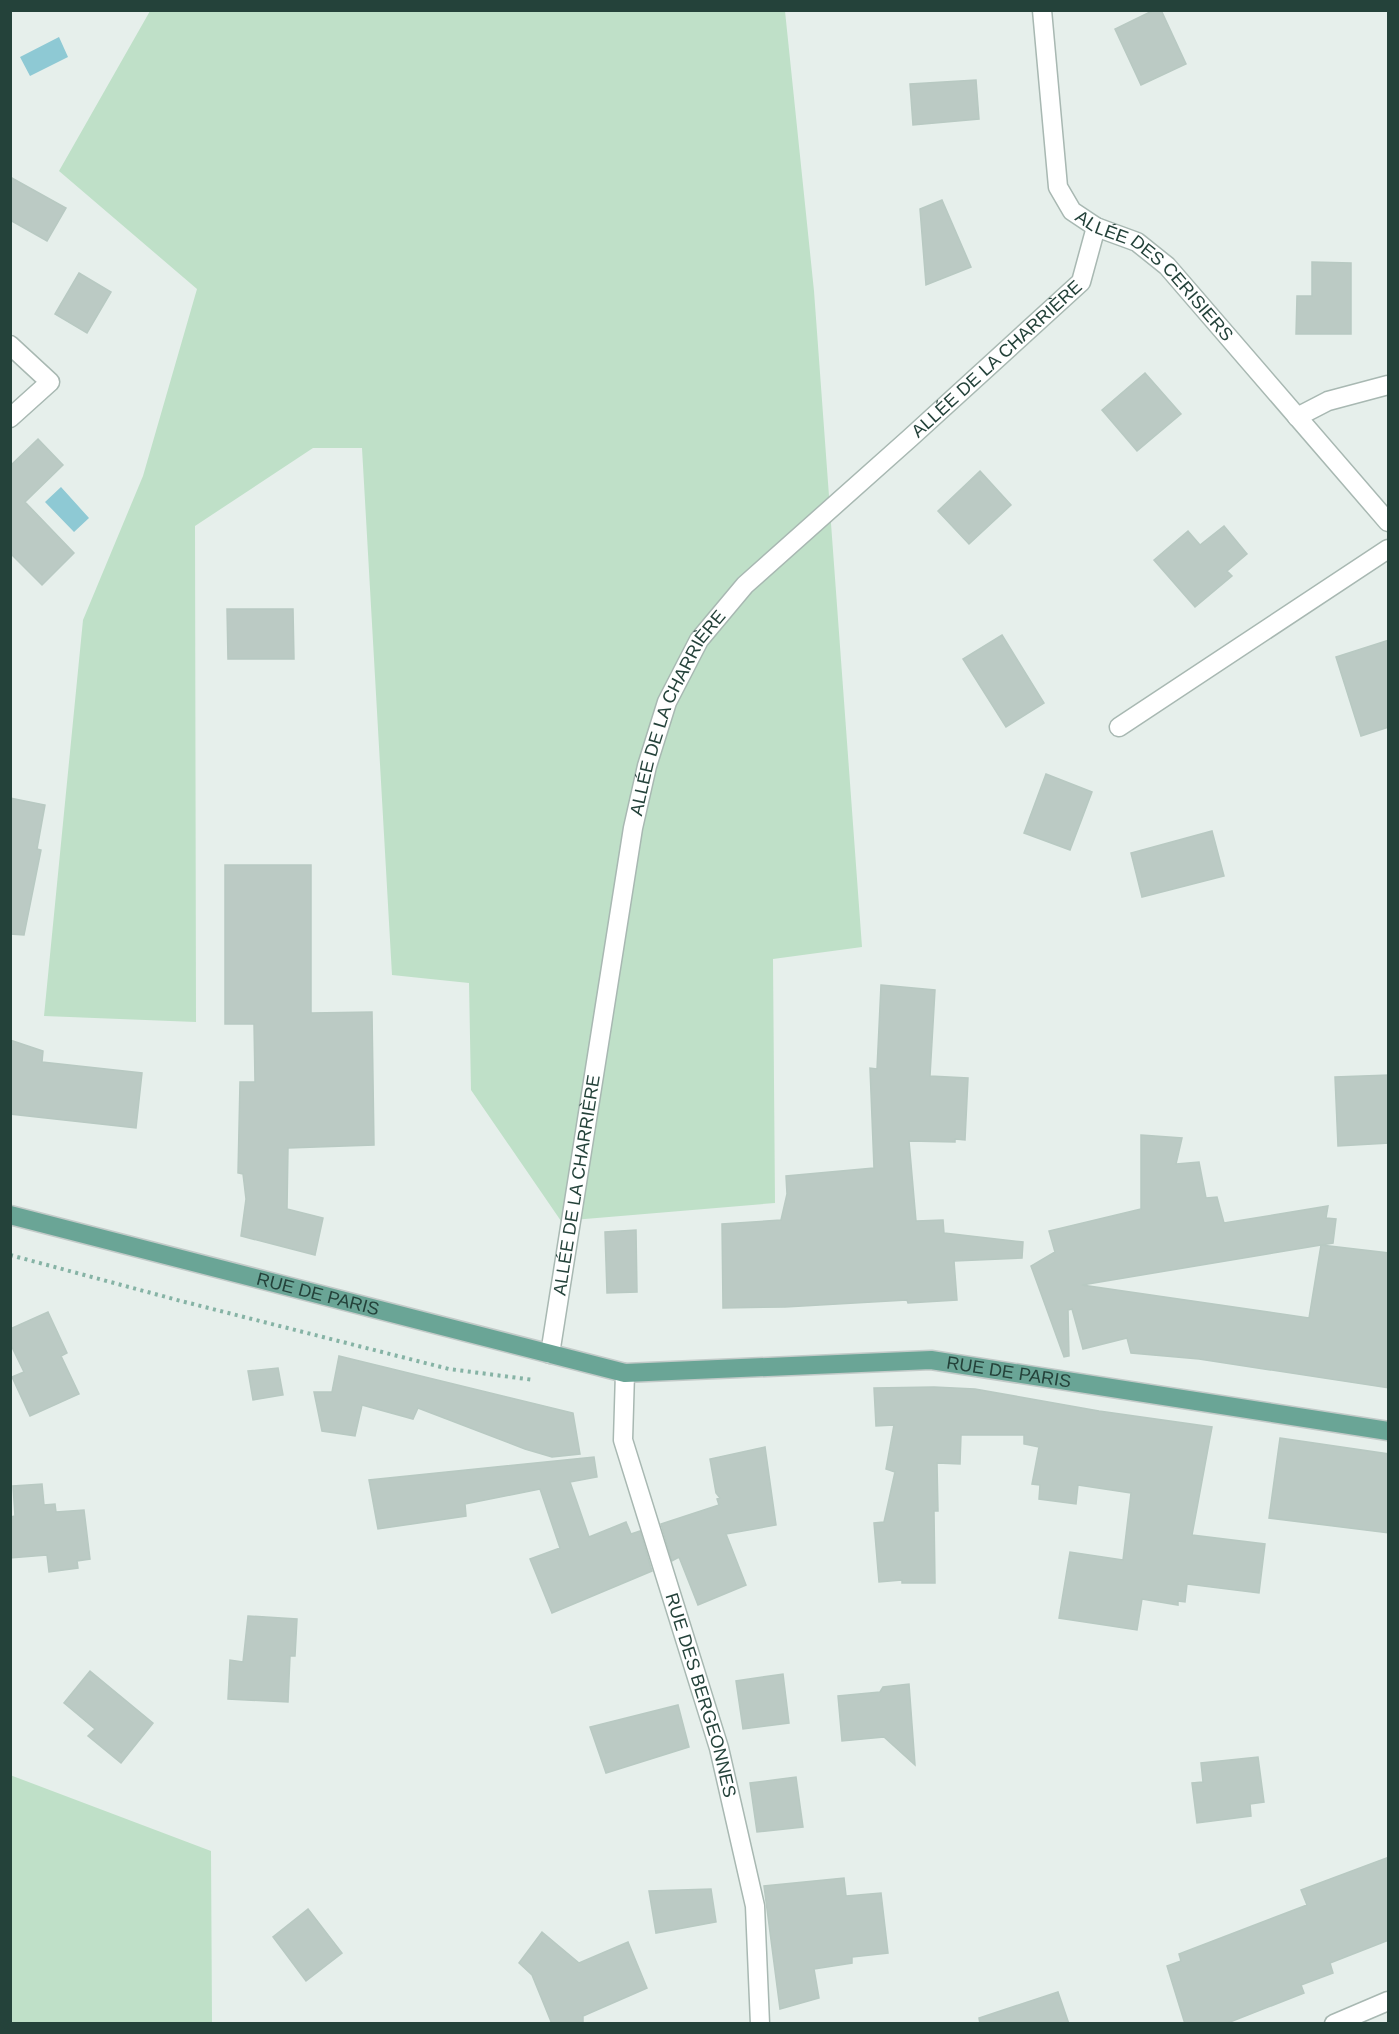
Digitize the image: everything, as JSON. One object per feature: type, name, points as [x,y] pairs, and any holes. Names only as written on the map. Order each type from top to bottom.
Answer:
[{"type":"main road","name":"RUE DE PARIS","points":[[10,1215],[625,1373],[931,1360],[1389,1431]]},
{"type":"street","name":"ALLÉE DES CERISIERS","points":[[1042,10],[1058,187],[1072,211],[1096,227],[1137,242],[1167,266],[1389,522]]},
{"type":"street","name":"ALLÉE DE LA CHARRIÈRE","points":[[550,1354],[633,828],[647,766],[667,702],[699,640],[745,585],[1081,282],[1096,227]]},
{"type":"street","points":[[10,345],[50,382],[10,418]]},
{"type":"street","points":[[1297,417],[1328,401],[1389,385]]},
{"type":"street","points":[[1119,727],[1389,549]]},
{"type":"street","name":"RUE DES BERGEONNES","points":[[625,1373],[623,1440],[719,1748],[755,1906],[760,2024]]},
{"type":"street","points":[[1334,2024],[1389,2001]]},
{"type":"path","points":[[10,1255],[449,1369],[528,1380],[539,1379]]},
{"type":"green space","points":[[150,11],[785,11],[814,291],[862,947],[773,959],[775,1203],[561,1221],[471,1090],[469,983],[392,975],[362,448],[313,448],[195,526],[196,1022],[44,1016],[83,620],[143,476],[197,289],[59,171]]},
{"type":"green space","points":[[10,1775],[211,1851],[212,2023],[11,2023]]},
{"type":"water","points":[[59,37],[68,57],[30,76],[20,57]]},
{"type":"water","points":[[61,487],[89,518],[74,532],[45,502]]},
{"type":"building","points":[[1154,10],[1161,10],[1186,64],[1141,85],[1115,29]]},
{"type":"building","points":[[976,80],[979,119],[913,125],[910,84]]},
{"type":"building","points":[[10,177],[66,208],[47,241],[10,220]]},
{"type":"building","points":[[942,200],[971,267],[926,285],[920,209]]},
{"type":"building","points":[[1312,262],[1351,263],[1351,334],[1296,334],[1297,296],[1312,296]]},
{"type":"building","points":[[79,273],[111,292],[87,333],[55,314]]},
{"type":"building","points":[[1145,373],[1181,414],[1137,451],[1102,410]]},
{"type":"building","points":[[38,439],[63,465],[25,502],[74,553],[42,585],[10,553],[10,466]]},
{"type":"building","points":[[980,471],[1011,505],[969,544],[938,511]]},
{"type":"building","points":[[1224,526],[1247,554],[1227,571],[1232,576],[1195,607],[1154,560],[1188,531],[1200,545]]},
{"type":"building","points":[[227,609],[293,609],[294,659],[228,659]]},
{"type":"building","points":[[1002,635],[1044,703],[1006,727],[963,659]]},
{"type":"building","points":[[1389,640],[1389,727],[1361,736],[1336,657]]},
{"type":"building","points":[[1046,774],[1092,792],[1070,850],[1024,833]]},
{"type":"building","points":[[10,798],[45,805],[37,849],[41,850],[24,935],[10,934]]},
{"type":"building","points":[[1212,831],[1224,876],[1142,897],[1131,853]]},
{"type":"building","points":[[225,865],[311,865],[311,1013],[372,1012],[374,1145],[288,1148],[287,1209],[323,1218],[315,1255],[241,1236],[246,1199],[243,1174],[238,1173],[240,1082],[255,1082],[254,1024],[225,1024]]},
{"type":"building","points":[[881,985],[935,990],[930,1076],[968,1078],[965,1140],[955,1139],[955,1142],[909,1141],[916,1221],[943,1220],[944,1233],[1023,1242],[1022,1258],[954,1261],[957,1300],[723,1308],[722,1224],[781,1220],[787,1194],[786,1176],[874,1168],[870,1068],[877,1069]]},
{"type":"building","points":[[10,1040],[43,1051],[42,1062],[142,1073],[136,1128],[10,1114]]},
{"type":"building","points":[[1389,1075],[1389,1143],[1338,1146],[1335,1077]]},
{"type":"building","points":[[1141,1135],[1182,1138],[1176,1164],[1199,1162],[1206,1198],[1217,1197],[1224,1223],[1328,1206],[1326,1218],[1336,1219],[1333,1243],[1321,1245],[1389,1253],[1389,1388],[1199,1359],[1131,1353],[1127,1338],[1083,1349],[1072,1309],[1068,1310],[1069,1356],[1064,1357],[1031,1266],[1055,1252],[1049,1231],[1141,1209]],"holes":[[[1321,1245],[1309,1318],[1082,1285]]]},
{"type":"building","points":[[636,1230],[637,1292],[607,1293],[605,1232]]},
{"type":"building","points":[[48,1312],[67,1353],[61,1356],[79,1394],[30,1416],[12,1377],[24,1372],[10,1343],[10,1329]]},
{"type":"building","points":[[339,1356],[573,1413],[580,1454],[552,1457],[418,1408],[413,1419],[362,1405],[355,1436],[322,1431],[314,1392],[332,1392]]},
{"type":"building","points":[[278,1368],[283,1395],[253,1400],[248,1371]]},
{"type":"building","points":[[874,1388],[975,1389],[1099,1411],[1212,1427],[1192,1535],[1265,1544],[1259,1593],[1187,1584],[1185,1602],[1178,1601],[1178,1605],[1142,1599],[1137,1630],[1059,1618],[1070,1552],[1123,1560],[1131,1493],[1078,1485],[1076,1504],[1039,1499],[1040,1485],[1032,1484],[1039,1447],[1024,1444],[1024,1435],[961,1435],[960,1464],[937,1463],[938,1511],[934,1511],[935,1583],[902,1583],[902,1580],[879,1582],[874,1523],[884,1522],[895,1472],[886,1469],[894,1425],[876,1426]]},
{"type":"building","points":[[1280,1438],[1389,1454],[1389,1533],[1269,1518]]},
{"type":"building","points":[[765,1447],[776,1525],[726,1534],[746,1585],[698,1605],[679,1557],[672,1561],[661,1524],[719,1505],[717,1499],[720,1498],[716,1493],[710,1459]]},
{"type":"building","points":[[594,1457],[597,1477],[570,1482],[589,1537],[626,1522],[631,1534],[640,1531],[652,1571],[552,1613],[530,1559],[560,1548],[540,1489],[465,1504],[466,1516],[378,1529],[369,1480]]},
{"type":"building","points":[[42,1484],[44,1505],[55,1504],[56,1512],[84,1510],[90,1559],[77,1561],[78,1568],[49,1572],[47,1555],[10,1558],[10,1517],[15,1516],[13,1486]]},
{"type":"building","points":[[248,1616],[297,1619],[295,1656],[290,1656],[288,1702],[228,1699],[230,1660],[243,1662]]},
{"type":"building","points":[[90,1671],[153,1723],[121,1763],[88,1736],[95,1729],[64,1703]]},
{"type":"building","points":[[783,1674],[789,1723],[743,1729],[736,1681]]},
{"type":"building","points":[[909,1684],[915,1765],[884,1737],[842,1741],[838,1696],[880,1692],[883,1687]]},
{"type":"building","points":[[678,1705],[689,1747],[606,1773],[590,1727]]},
{"type":"building","points":[[1258,1757],[1264,1802],[1250,1804],[1251,1816],[1197,1823],[1192,1783],[1203,1782],[1201,1763]]},
{"type":"building","points":[[796,1777],[803,1827],[757,1832],[750,1783]]},
{"type":"building","points":[[1389,1857],[1389,1940],[1330,1963],[1333,1973],[1301,1985],[1304,1993],[1225,2024],[1185,2024],[1167,1966],[1181,1961],[1179,1954],[1307,1905],[1301,1890]]},
{"type":"building","points":[[844,1878],[846,1896],[881,1893],[888,1953],[852,1957],[852,1963],[814,1969],[819,1998],[780,2009],[764,1886]]},
{"type":"building","points":[[711,1889],[716,1922],[656,1933],[649,1891]]},
{"type":"building","points":[[308,1909],[342,1953],[306,1981],[273,1937]]},
{"type":"building","points":[[542,1932],[579,1963],[628,1942],[647,1988],[583,2016],[583,2024],[552,2024],[532,1975],[519,1963]]},
{"type":"building","points":[[1058,1992],[1069,2024],[980,2024],[979,2018]]}]
